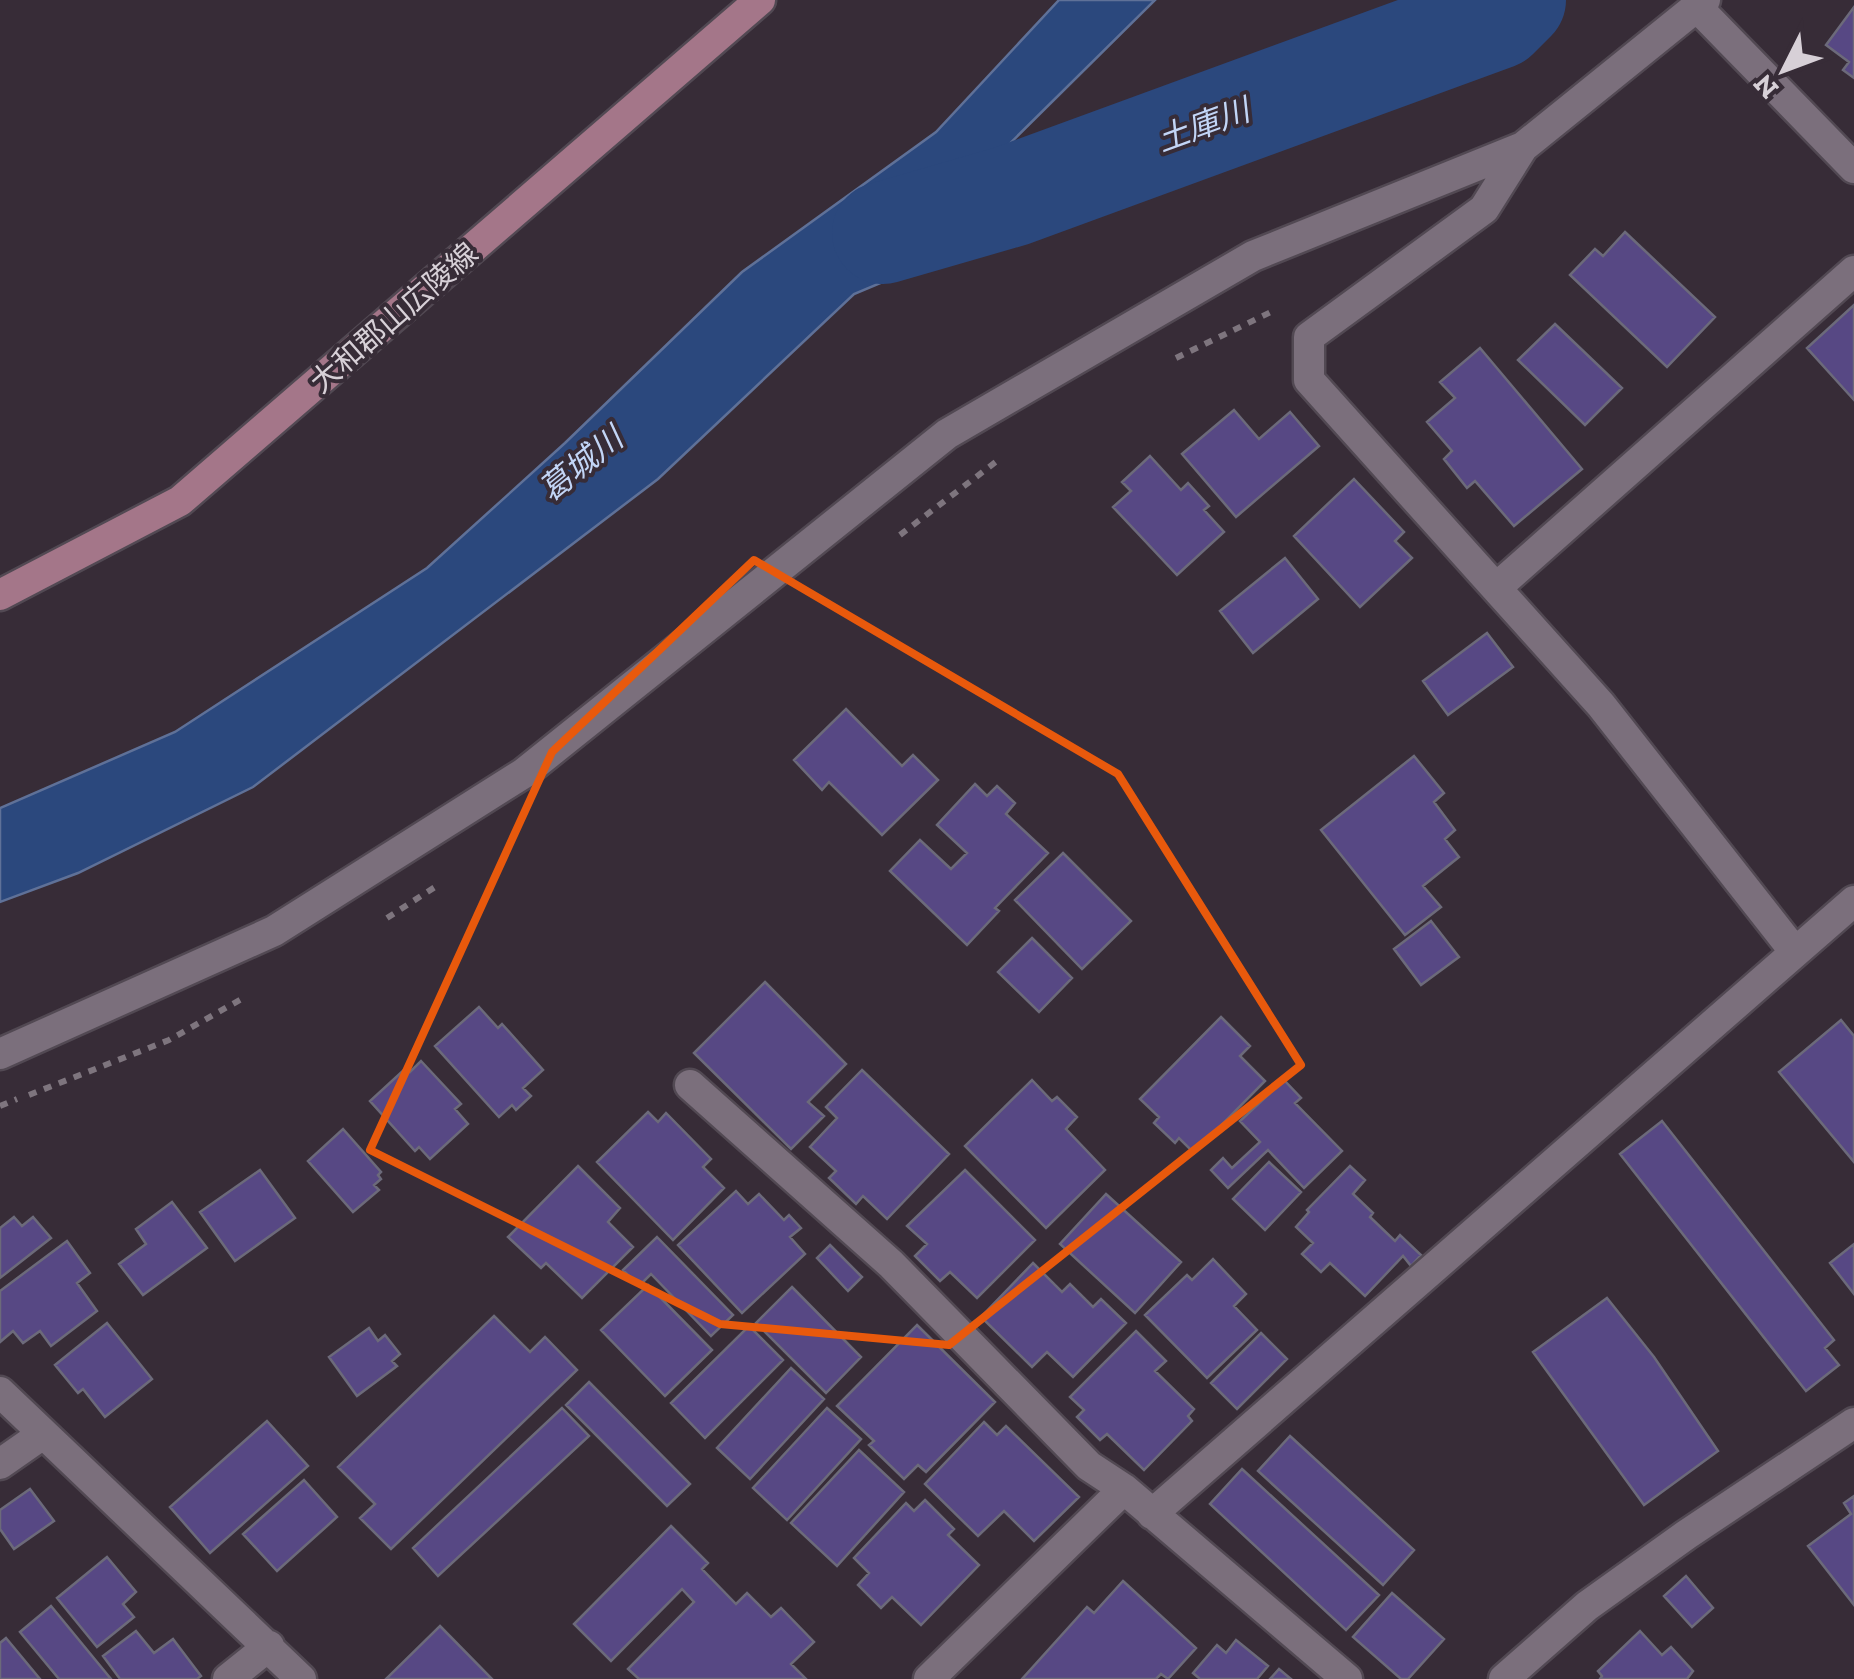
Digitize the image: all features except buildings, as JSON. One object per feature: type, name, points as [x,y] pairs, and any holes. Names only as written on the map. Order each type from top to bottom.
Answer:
[{"type":"main road","name":"大和郡山広陵線","points":[[0,595],[180,501],[760,0]]},
{"type":"street","points":[[1795,952],[1600,704],[1308,380],[1310,337],[1484,210],[1524,148],[1700,3],[1854,168]]},
{"type":"street","points":[[0,1054],[274,932],[524,773],[946,434],[1253,256],[1524,148]]},
{"type":"street","points":[[1496,588],[1854,270]]},
{"type":"street","points":[[1152,1514],[1854,901]]},
{"type":"street","points":[[690,1085],[891,1264],[1089,1466],[1124,1489],[1347,1679]]},
{"type":"street","points":[[0,1392],[302,1679]]},
{"type":"street","points":[[1504,1679],[1587,1606],[1854,1424]]},
{"type":"street","points":[[0,1464],[42,1434]]},
{"type":"street","points":[[929,1679],[1124,1489]]},
{"type":"street","points":[[228,1679],[268,1646]]},
{"type":"highlighted area","points":[[754,560],[1118,774],[1301,1065],[949,1345],[720,1324],[370,1150],[552,752]]},
{"type":"water","name":"葛城川","points":[[1059,0],[1155,0],[984,169],[1007,230],[854,294],[658,479],[253,787],[78,873],[0,902],[0,808],[175,732],[427,568],[565,443],[742,272],[936,132]]},
{"type":"waterway","name":"土庫川","points":[[883,233],[1011,196],[1497,18],[1515,0]]}]
